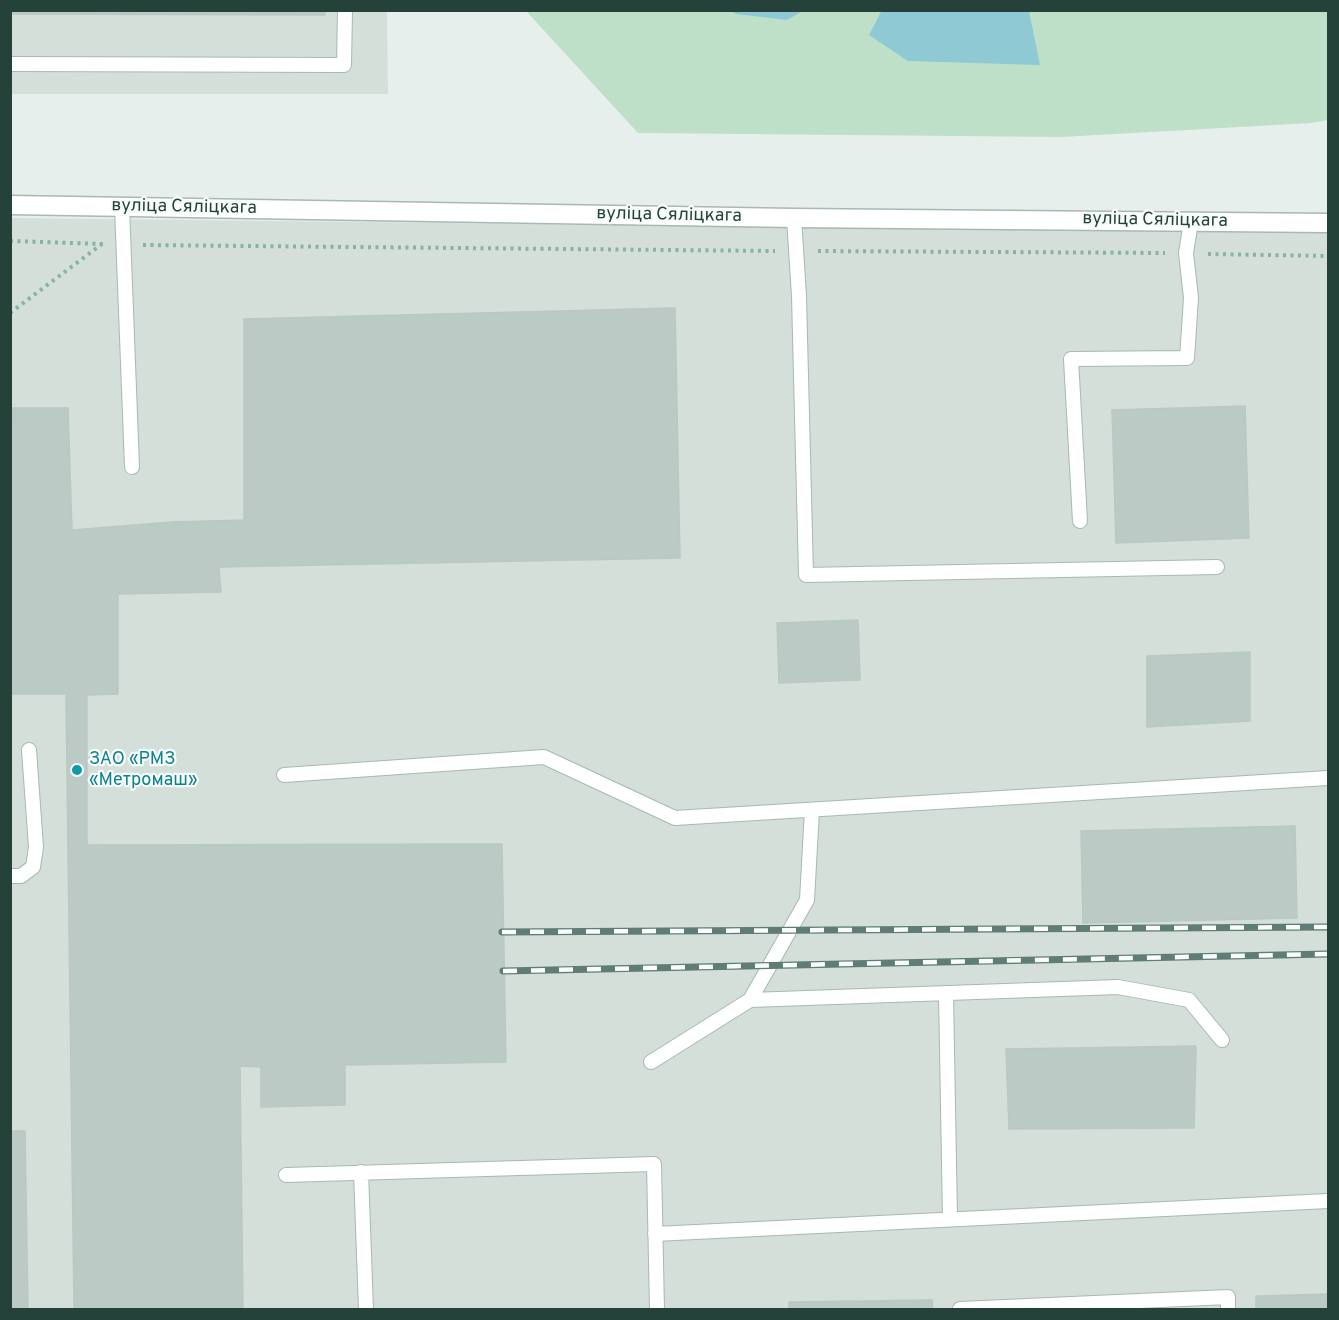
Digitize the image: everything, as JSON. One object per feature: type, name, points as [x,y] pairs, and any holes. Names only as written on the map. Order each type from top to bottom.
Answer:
[{"type":"street","name":"вуліца Сяліцкага","points":[[10,205],[794,218],[1329,223]]},
{"type":"lane","points":[[10,64],[344,65],[345,10]]},
{"type":"lane","points":[[122,207],[132,467]]},
{"type":"lane","points":[[794,218],[797,251],[806,575],[1217,567]]},
{"type":"lane","points":[[1080,521],[1071,359],[1187,358],[1191,298],[1186,253],[1191,222]]},
{"type":"lane","points":[[10,876],[21,876],[33,867],[36,847],[29,750]]},
{"type":"lane","points":[[284,775],[544,757],[675,818],[1329,777]]},
{"type":"lane","points":[[651,1062],[750,1000],[807,900],[812,810]]},
{"type":"lane","points":[[750,1000],[1118,987],[1189,1000],[1222,1040]]},
{"type":"lane","points":[[946,993],[950,1219]]},
{"type":"lane","points":[[286,1175],[654,1164],[657,1310]]},
{"type":"lane","points":[[362,1172],[366,1310]]},
{"type":"lane","points":[[655,1234],[1329,1201]]},
{"type":"lane","points":[[960,1309],[1137,1305],[1228,1297],[1228,1310]]},
{"type":"path","points":[[10,240],[123,245],[1329,256]]},
{"type":"path","points":[[10,313],[102,244]]},
{"type":"shaded area","points":[[10,11],[387,11],[388,94],[11,94]]},
{"type":"shaded area","points":[[10,218],[1328,233],[1328,1309],[11,1309]]},
{"type":"green space","points":[[526,11],[1328,11],[1328,120],[1311,123],[1061,137],[638,133]]},
{"type":"water","points":[[882,10],[1029,11],[1040,65],[908,61],[869,35]]},
{"type":"water","points":[[731,11],[803,11],[787,20],[736,14]]},
{"type":"building","points":[[10,10],[325,10],[325,15],[10,14]]},
{"type":"building","name":"ЗАО «РМЗ «Метромаш»","points":[[675,308],[680,558],[219,567],[221,592],[118,594],[118,694],[87,695],[87,845],[502,844],[506,1062],[345,1065],[345,1105],[261,1107],[261,1067],[240,1066],[243,1310],[74,1310],[66,694],[10,694],[12,408],[68,408],[72,530],[172,522],[244,520],[244,319]]},
{"type":"building","points":[[1245,406],[1249,538],[1116,543],[1112,410]]},
{"type":"building","points":[[858,620],[860,680],[779,683],[777,623]]},
{"type":"building","points":[[1250,652],[1250,721],[1147,727],[1147,656]]},
{"type":"building","points":[[1295,826],[1297,918],[1083,923],[1081,831]]},
{"type":"building","points":[[1196,1046],[1194,1128],[1009,1129],[1006,1049]]},
{"type":"building","points":[[10,1131],[25,1131],[28,1310],[10,1310]]},
{"type":"building","points":[[1328,1294],[1328,1310],[1256,1310],[1256,1296]]},
{"type":"building","points":[[932,1300],[933,1310],[789,1310],[789,1302]]},
{"type":"railway","points":[[502,932],[1328,927]]},
{"type":"railway","points":[[503,971],[1328,954]]},
{"type":"place","name":"ЗАО «РМЗ «Метромаш»","points":[[77,770]]}]
